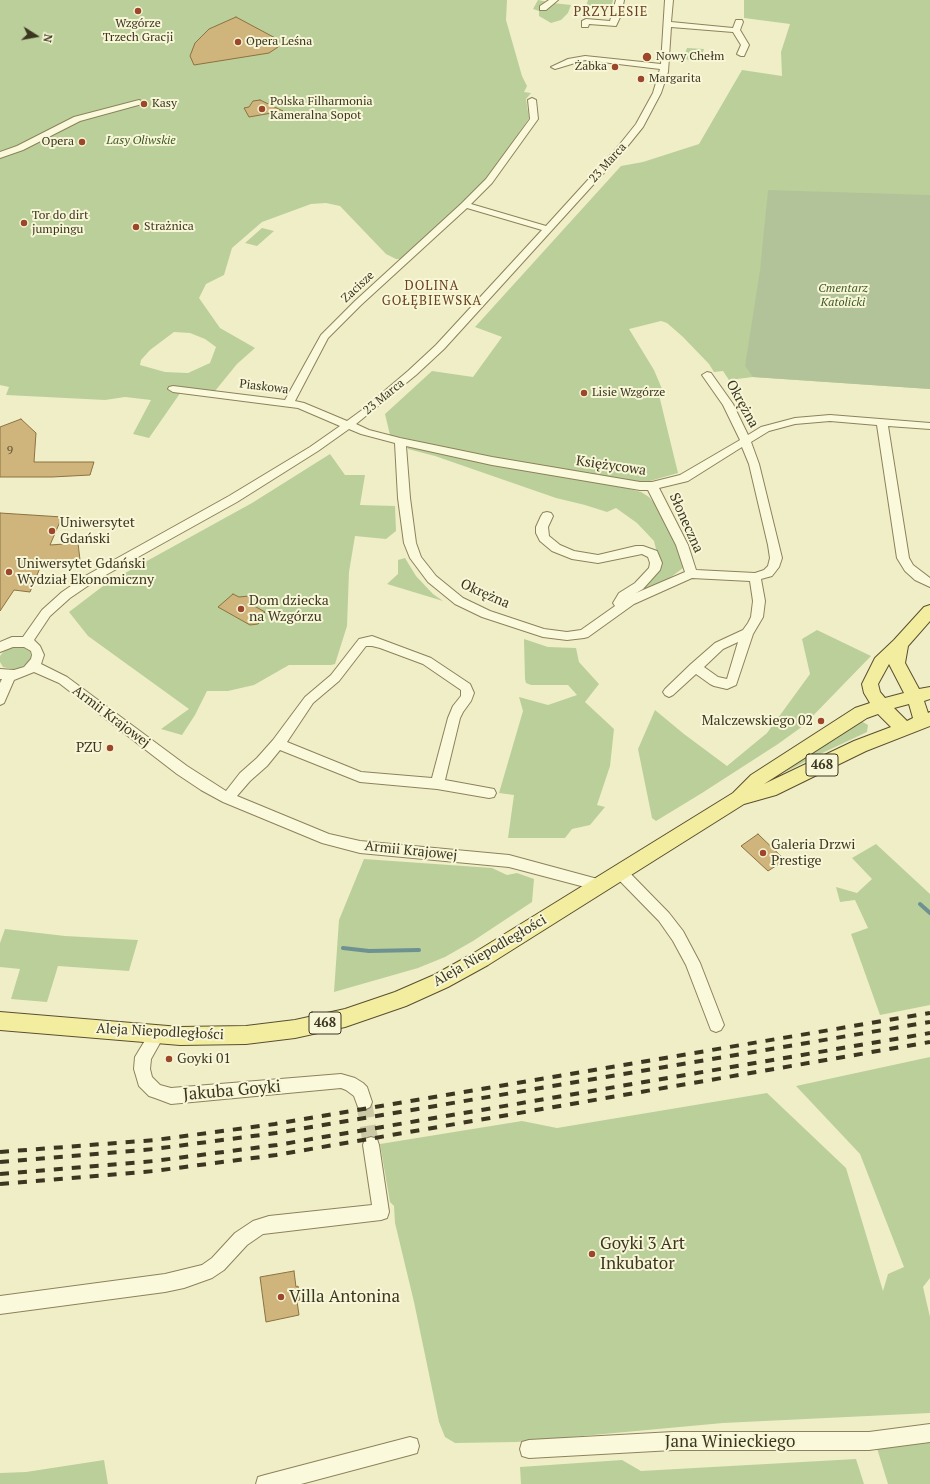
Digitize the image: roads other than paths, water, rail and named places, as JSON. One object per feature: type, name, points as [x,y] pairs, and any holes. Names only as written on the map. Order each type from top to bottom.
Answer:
[{"type":"main road","points":[[904,729],[881,706],[872,694],[870,684],[881,662],[900,644],[930,611]]},
{"type":"main road","points":[[900,644],[897,663],[907,681],[922,695],[926,720]]},
{"type":"main road","points":[[907,681],[930,688]]},
{"type":"main road","name":"Aleja Niepodległości","points":[[0,1021],[180,1036],[246,1035],[296,1029],[345,1018],[398,1000],[441,981],[481,960],[739,798],[757,780],[861,713],[922,695]]},
{"type":"main road","name":"Aleja Niepodległości","points":[[739,798],[770,790],[860,746],[926,720]]},
{"type":"street","points":[[543,8],[554,0]]},
{"type":"street","points":[[585,25],[586,21],[613,24],[617,15],[620,0]]},
{"type":"street","name":"23 Marca","points":[[26,642],[46,613],[66,595],[85,582],[240,495],[314,449],[349,424],[398,385],[440,347],[635,131],[650,109],[657,93],[665,67],[670,0]]},
{"type":"street","points":[[736,30],[739,22]]},
{"type":"street","points":[[668,24],[736,30]]},
{"type":"street","points":[[736,30],[745,45],[741,54]]},
{"type":"street","points":[[555,67],[573,60],[585,58],[665,67]]},
{"type":"street","name":"Zacisze","points":[[289,402],[324,336],[489,181],[534,119],[532,100]]},
{"type":"street","points":[[0,155],[20,148],[68,122],[138,102]]},
{"type":"street","points":[[465,205],[548,229]]},
{"type":"street","name":"Okrężna","points":[[400,441],[407,528],[412,551],[432,579],[449,595],[486,614],[555,636],[584,634],[630,601],[691,574],[755,577],[768,573],[773,567],[776,558],[774,545],[754,464],[745,440],[728,404],[707,375]]},
{"type":"street","name":"Piaskowa","points":[[173,389],[289,402],[309,407],[349,424]]},
{"type":"street","name":"Księżycowa","points":[[349,424],[365,432],[492,461],[640,486],[652,486],[684,478],[745,440],[765,430],[795,421],[830,418],[930,426]]},
{"type":"street","points":[[882,422],[903,558],[905,563],[914,573],[930,583]]},
{"type":"street","name":"Słoneczna","points":[[652,486],[682,545],[691,574]]},
{"type":"street","name":"Okrężna","points":[[547,516],[542,527],[544,538],[565,553],[584,558],[598,559],[636,550],[643,550],[653,554],[656,563],[654,570],[643,582],[621,599],[619,609]]},
{"type":"street","points":[[695,667],[714,681],[727,684],[732,682],[747,633],[756,620],[759,601],[755,577]]},
{"type":"street","points":[[669,692],[719,646],[747,633]]},
{"type":"street","points":[[0,647],[12,642],[26,642],[32,645],[38,654],[37,661],[33,666],[22,673],[4,675],[0,700]]},
{"type":"street","points":[[228,798],[245,777],[262,762],[278,744],[309,700],[335,678],[363,642],[383,644],[427,661],[466,687],[468,693],[467,698],[458,709],[454,718],[437,784]]},
{"type":"street","name":"Armii Krajowej","points":[[33,666],[63,680],[182,770],[228,798],[267,816],[327,839],[360,847],[509,861],[600,885]]},
{"type":"street","points":[[278,744],[360,777],[437,784],[489,793]]},
{"type":"street","points":[[620,872],[664,917],[684,945],[693,963],[716,1025]]},
{"type":"street","name":"Jakuba Goyki","points":[[157,1034],[143,1057],[142,1069],[145,1081],[155,1091],[171,1096],[342,1081],[358,1088],[364,1102]]},
{"type":"street","points":[[0,1305],[165,1283],[184,1279],[206,1272],[218,1264],[241,1240],[259,1227],[269,1224],[381,1212],[371,1145]]},
{"type":"street","name":"Jana Winieckiego","points":[[529,1449],[673,1441],[869,1441],[930,1434]]},
{"type":"street","points":[[265,1484],[410,1446]]},
{"type":"waterway","points":[[920,904],[930,913]]},
{"type":"waterway","points":[[343,948],[369,951],[419,950]]},
{"type":"tunnel","points":[[364,1102],[371,1145]]},
{"type":"railway","points":[[0,1152],[155,1140],[275,1124],[930,1013]]},
{"type":"railway","points":[[0,1162],[154,1149],[276,1133],[930,1022]]},
{"type":"railway","points":[[0,1174],[154,1161],[277,1145],[930,1033]]},
{"type":"railway","points":[[0,1184],[154,1171],[276,1155],[930,1042]]},
{"type":"place","name":"Wzgórze Trzech Gracji","points":[[138,11]]},
{"type":"place","name":"Opera Leśna","points":[[238,42]]},
{"type":"place","name":"Nowy Chełm","points":[[647,57]]},
{"type":"place","name":"Żabka","points":[[615,67]]},
{"type":"place","name":"Margarita","points":[[641,79]]},
{"type":"place","name":"Kasy","points":[[144,104]]},
{"type":"place","name":"Polska Filharmonia Kameralna Sopot","points":[[262,109]]},
{"type":"place","name":"Opera","points":[[82,142]]},
{"type":"place","name":"Tor do dirt jumpingu","points":[[24,223]]},
{"type":"place","name":"Strażnica","points":[[136,227]]},
{"type":"place","name":"Lisie Wzgórze","points":[[584,393]]},
{"type":"place","name":"Uniwersytet Gdański","points":[[52,531]]},
{"type":"place","name":"Uniwersytet Gdański Wydział Ekonomiczny","points":[[9,572]]},
{"type":"place","name":"Dom dziecka na Wzgórzu","points":[[241,609]]},
{"type":"place","name":"Malczewskiego 02","points":[[821,721]]},
{"type":"place","name":"PZU","points":[[110,748]]},
{"type":"place","name":"Galeria Drzwi Prestige","points":[[763,853]]},
{"type":"place","name":"Goyki 01","points":[[169,1059]]},
{"type":"place","name":"Goyki 3 Art Inkubator","points":[[592,1254]]},
{"type":"place","name":"Villa Antonina","points":[[281,1297]]},
{"type":"district","name":"PRZYLESIE","points":[[611,12]]},
{"type":"district","name":"DOLINA GOŁĘBIEWSKA","points":[[432,294]]},
{"type":"park label","name":"Lasy Oliwskie","points":[[141,141]]},
{"type":"park label","name":"Cmentarz Katolicki","points":[[843,296]]}]
